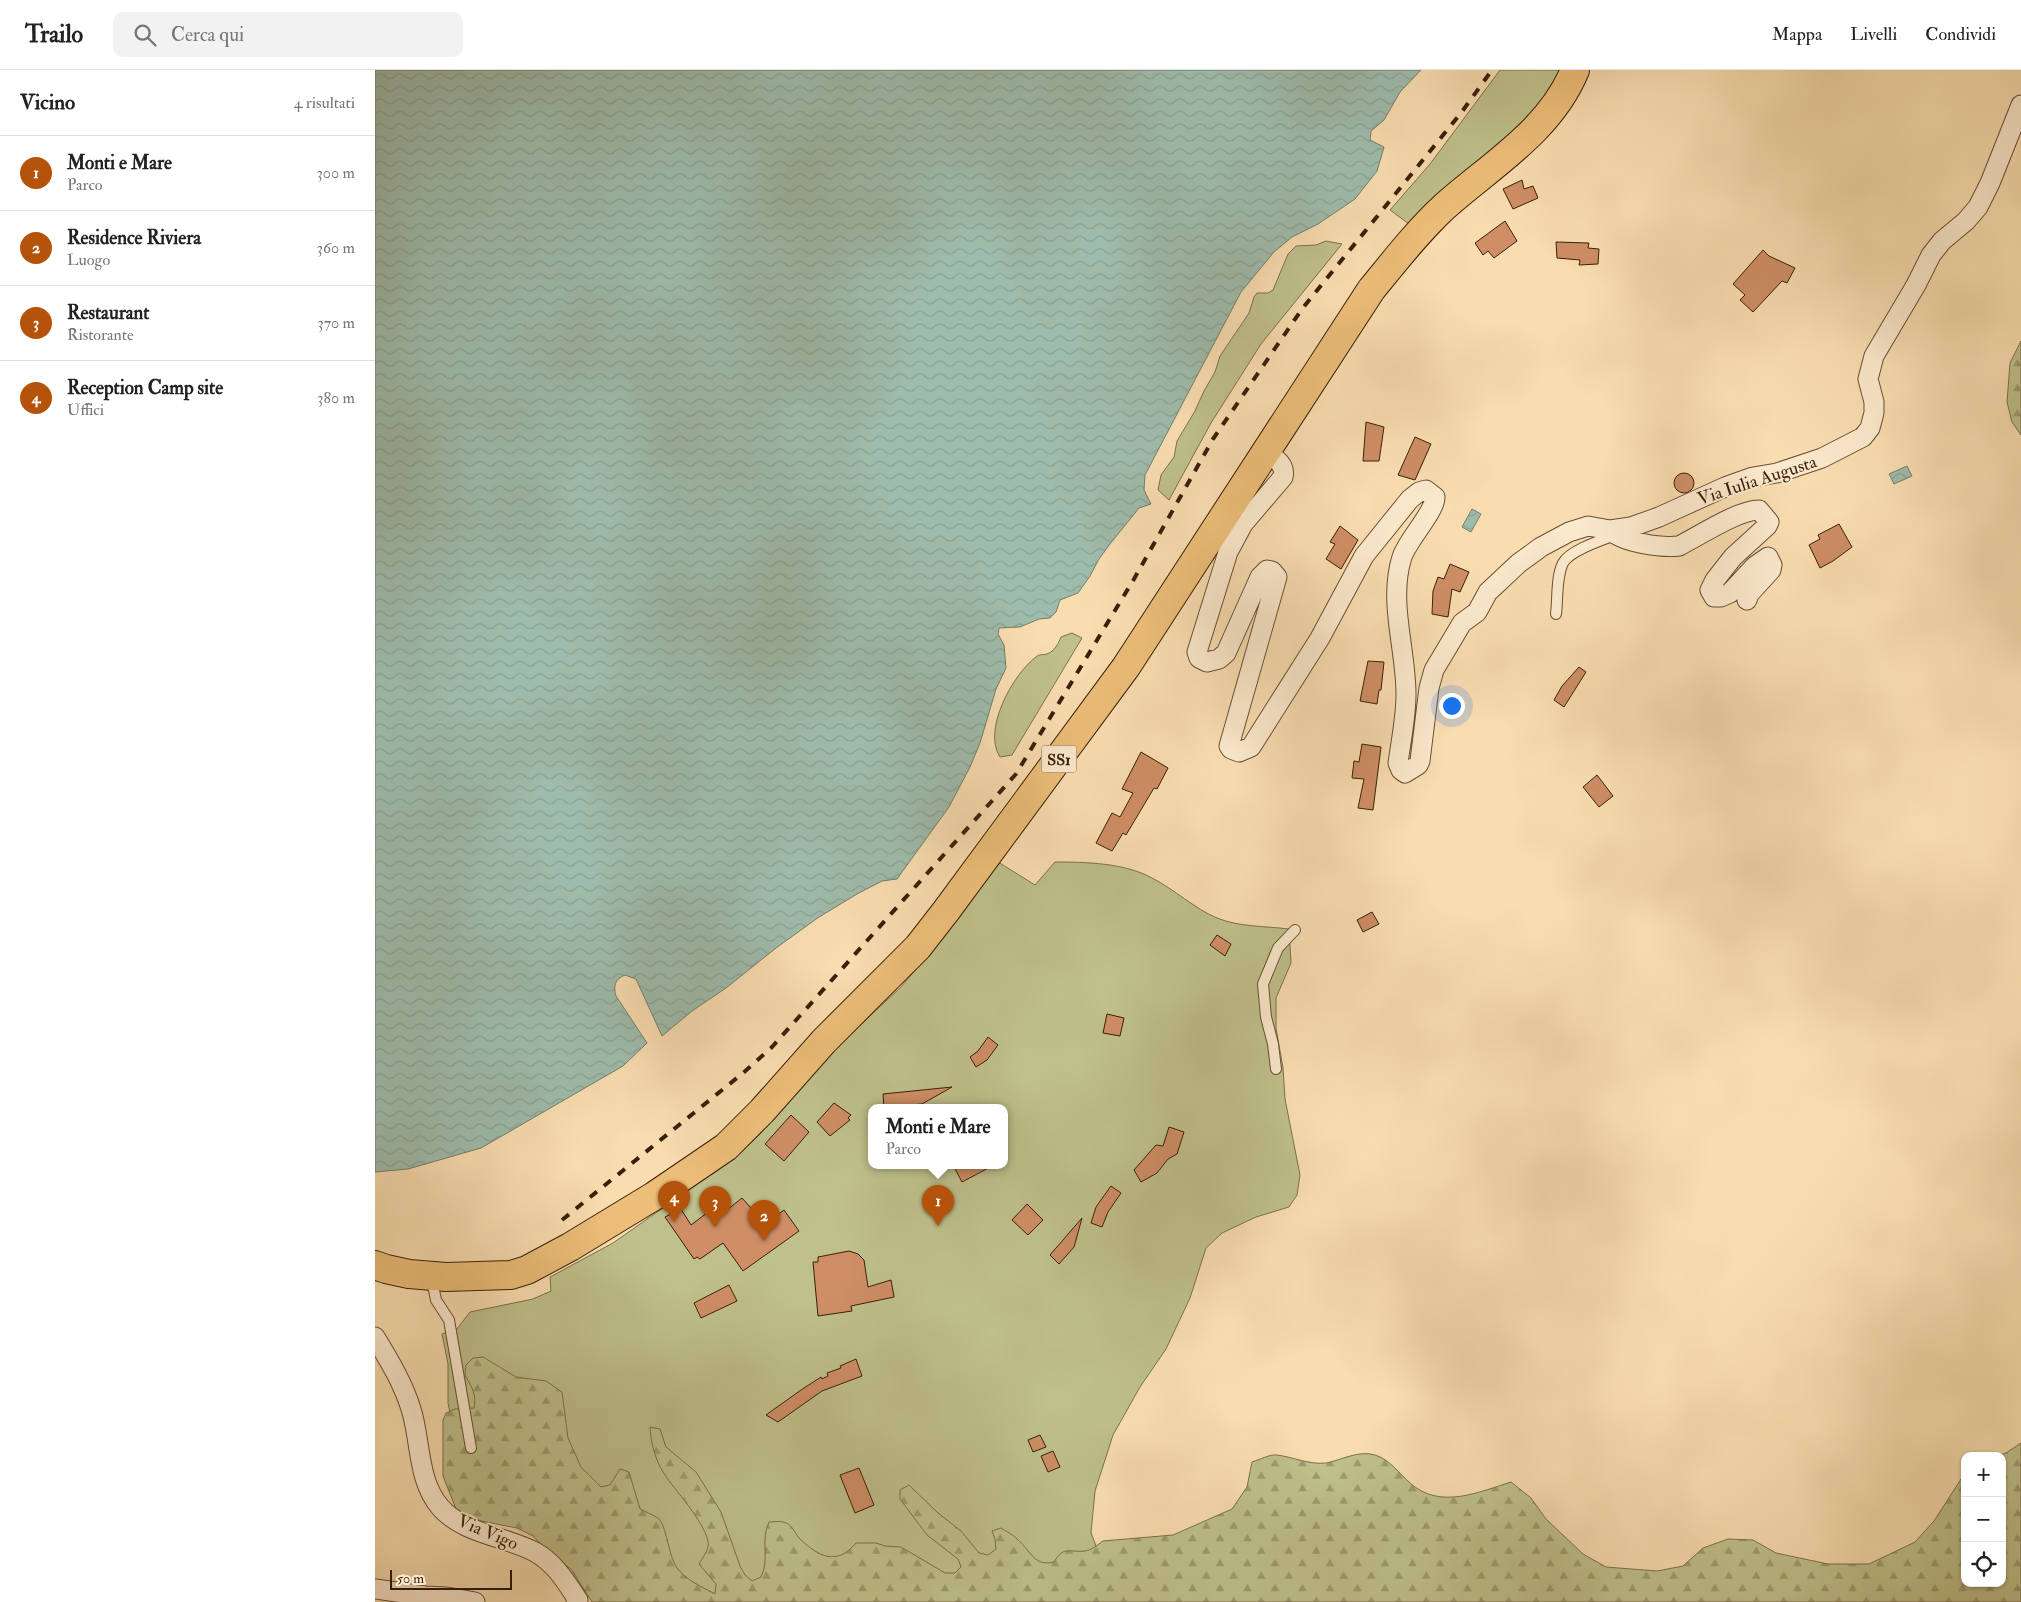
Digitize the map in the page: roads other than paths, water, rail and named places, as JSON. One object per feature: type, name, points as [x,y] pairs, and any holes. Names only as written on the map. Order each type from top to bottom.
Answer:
[{"type":"main road","name":"SS1","points":[[393,1271],[487,1277],[511,1275],[527,1270],[570,1248],[655,1196],[726,1147],[762,1111],[824,1040],[918,947],[940,918],[1126,667],[1358,309],[1382,276],[1444,208],[1534,131],[1561,96],[1575,70]]},
{"type":"street","name":"Via Iulia Augusta","points":[[1265,452],[1280,462],[1284,470],[1283,477],[1243,524],[1229,552],[1197,652],[1199,658],[1207,662],[1219,659],[1227,653],[1260,578],[1267,570],[1276,574],[1267,617],[1229,746],[1231,749],[1239,752],[1251,747],[1320,638],[1364,556],[1411,499],[1419,492],[1426,490],[1435,497],[1435,504],[1412,537],[1402,557],[1397,588],[1406,694],[1398,763],[1405,774],[1418,765],[1420,761],[1429,688],[1434,670],[1462,623],[1477,612],[1488,592],[1541,547],[1569,532],[1588,526],[1613,532],[1631,527],[1659,517],[1725,487],[1753,477],[1795,468],[1838,452],[1863,437],[1870,428],[1874,408],[1868,379],[1874,356],[1931,256],[1942,241],[1966,221],[1978,207],[1990,183],[2021,105]]},
{"type":"street","points":[[1613,532],[1633,541],[1672,547],[1679,546],[1710,529],[1750,511],[1759,510],[1769,522],[1767,526],[1733,557],[1715,580],[1710,590],[1714,597],[1725,596],[1755,566],[1768,557],[1772,565],[1771,570],[1749,594],[1747,600]]},
{"type":"street","name":"Via Vigo","points":[[375,1337],[403,1388],[411,1410],[424,1476],[439,1506],[451,1517],[473,1530],[536,1552],[550,1562],[564,1577],[578,1601]]},
{"type":"street","points":[[375,1589],[475,1602]]},
{"type":"lane","points":[[1556,614],[1559,574],[1563,562],[1569,555],[1613,532]]},
{"type":"lane","points":[[1276,1069],[1273,1044],[1266,1017],[1263,984],[1278,948],[1295,930]]},
{"type":"lane","points":[[393,1271],[435,1300],[449,1320],[471,1448]]},
{"type":"water","points":[[375,70],[1421,70],[1400,92],[1384,120],[1371,131],[1370,140],[1384,147],[1377,171],[1355,199],[1318,224],[1292,237],[1274,252],[1241,292],[1145,475],[1144,490],[1151,504],[1139,508],[1099,559],[1078,593],[1060,600],[1056,612],[1050,618],[1039,619],[1020,627],[999,628],[998,634],[1004,645],[1006,668],[996,689],[980,743],[949,807],[897,879],[882,881],[819,917],[726,988],[692,1011],[662,1036],[636,979],[625,975],[616,983],[616,996],[647,1043],[623,1066],[481,1148],[408,1169],[375,1172]]},
{"type":"water","points":[[1907,466],[1912,476],[1894,484],[1889,474]]},
{"type":"water","points":[[1472,509],[1481,514],[1471,532],[1462,527]]},
{"type":"railway","points":[[562,1220],[743,1073],[772,1047],[1016,774],[1134,579],[1213,439],[1302,309],[1461,113],[1492,70]]},
{"type":"place","name":"Reception Camp site","points":[[674,1222]]},
{"type":"place","name":"Monti e Mare","points":[[938,1226]]},
{"type":"place","name":"Restaurant","points":[[715,1227]]},
{"type":"place","name":"Residence Riviera","points":[[764,1241]]}]
